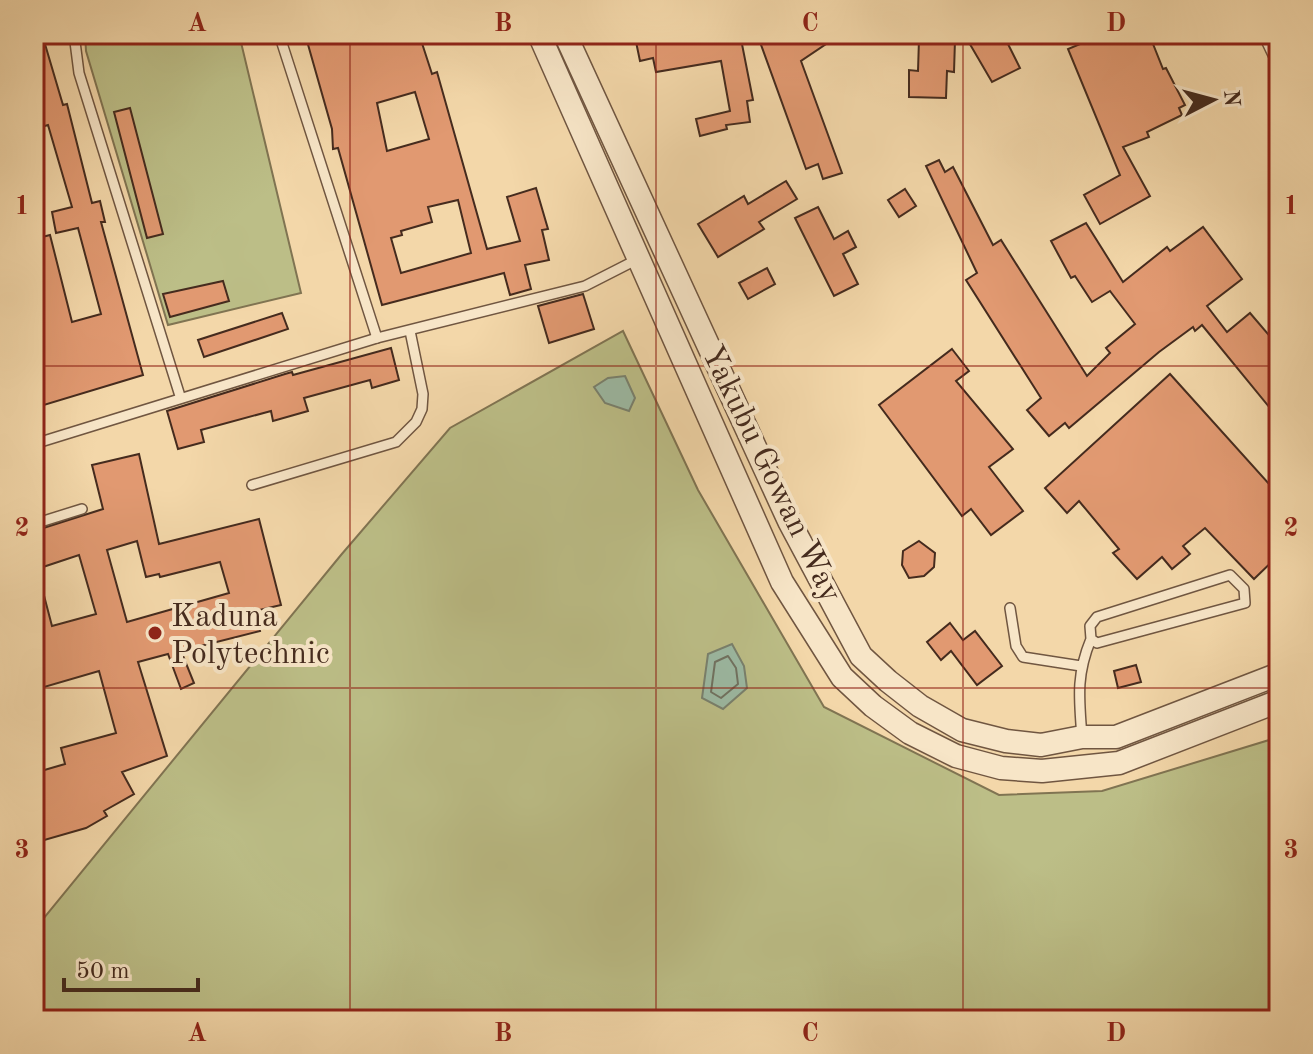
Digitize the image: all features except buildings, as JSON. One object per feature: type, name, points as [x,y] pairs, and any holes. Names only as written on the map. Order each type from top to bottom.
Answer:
[{"type":"street","name":"Yakubu Gowan Way","points":[[539,34],[636,260],[782,582],[842,677],[910,733],[956,756],[1001,768],[1042,771],[1119,763],[1279,701]]},
{"type":"street","name":"Yakubu Gowan Way","points":[[565,34],[789,521],[861,656],[920,706],[962,730],[1006,741],[1041,745],[1082,737],[1116,737],[1279,674]]},
{"type":"street","points":[[1268,34],[1279,57]]},
{"type":"street","points":[[698,392],[725,377]]},
{"type":"lane","points":[[74,34],[79,73],[180,396]]},
{"type":"lane","points":[[279,34],[377,338]]},
{"type":"lane","points":[[34,444],[180,396],[377,338],[585,286],[636,260]]},
{"type":"lane","points":[[252,485],[396,442],[416,422],[422,409],[423,394],[410,331]]},
{"type":"lane","points":[[34,524],[82,509]]},
{"type":"lane","points":[[1082,737],[1082,653],[1091,639],[1090,626],[1097,617],[1230,575],[1244,589],[1245,603],[1097,643],[1091,639]]},
{"type":"lane","points":[[1010,608],[1016,646],[1023,657],[1029,661],[1081,666]]},
{"type":"green space","points":[[85,34],[239,34],[301,293],[168,325],[86,51]]},
{"type":"green space","points":[[623,331],[698,490],[824,707],[999,795],[1102,791],[1279,737],[1279,1020],[34,1020],[34,930],[341,555],[450,428]]},
{"type":"water","points":[[625,376],[635,398],[629,411],[605,403],[594,387],[608,378]]},
{"type":"water","points":[[732,644],[744,666],[747,688],[723,709],[702,698],[708,654]]},
{"type":"place","name":"Kaduna Polytechnic","points":[[155,633]]}]
